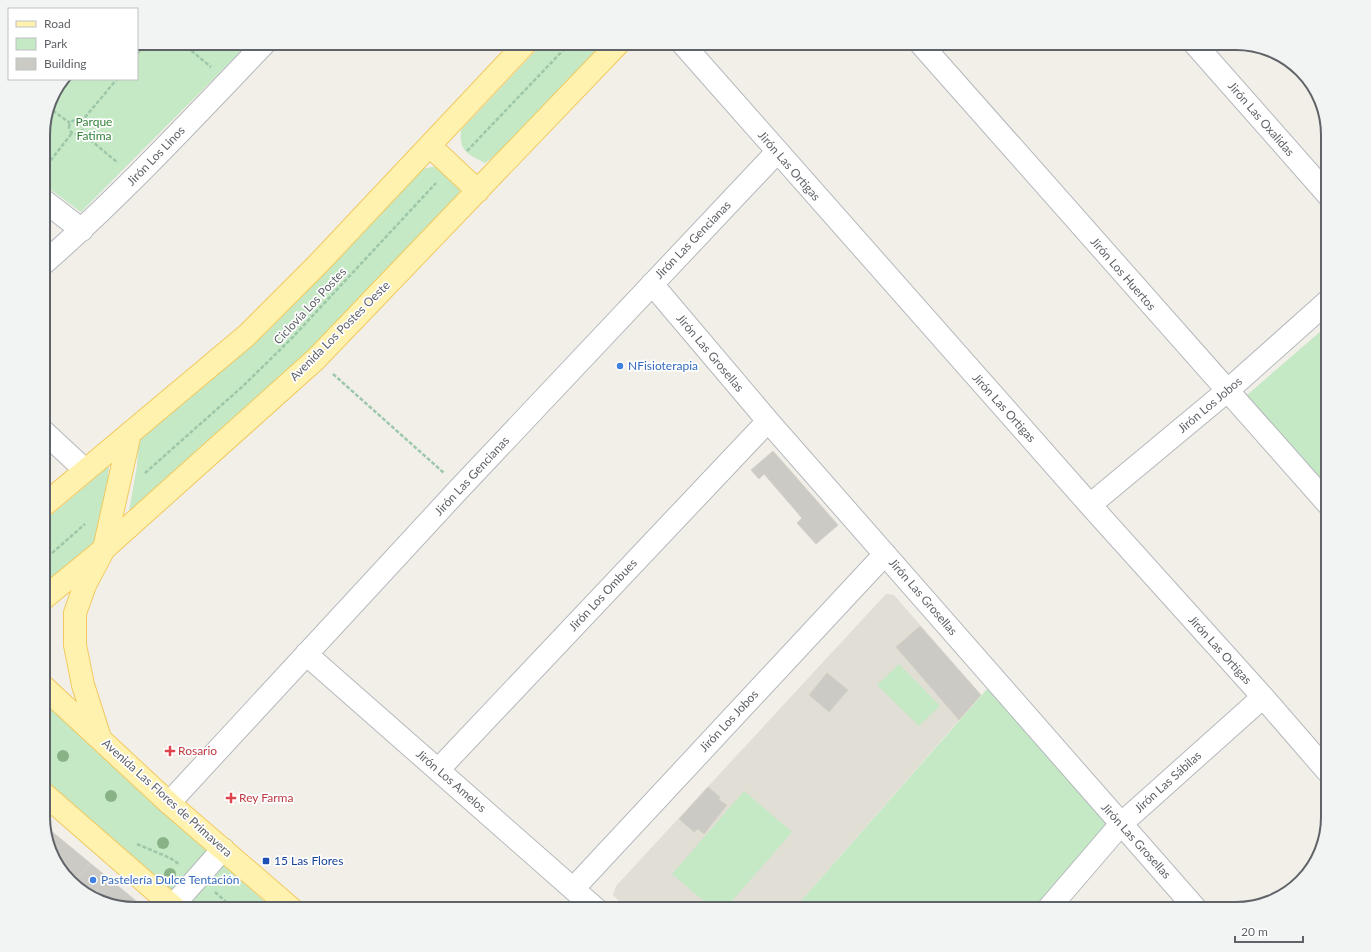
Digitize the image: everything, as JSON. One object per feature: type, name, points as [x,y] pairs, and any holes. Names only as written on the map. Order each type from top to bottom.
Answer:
[{"type":"main road","points":[[50,500],[247,335],[318,264],[519,50]]},
{"type":"main road","name":"Avenida Los Postes Oeste","points":[[50,594],[104,549],[316,359],[612,50]]},
{"type":"main road","points":[[430,146],[478,191]]},
{"type":"main road","points":[[100,739],[83,685],[76,651],[75,613],[85,585],[104,549],[130,433]]},
{"type":"main road","name":"Avenida Las Flores de Primavera","points":[[50,693],[169,803],[284,902]]},
{"type":"main road","points":[[50,799],[166,902]]},
{"type":"street","name":"Jirón Los Linos","points":[[50,258],[82,230],[134,179],[258,50]]},
{"type":"street","name":"Jirón Las Ortigas","points":[[688,50],[1321,764]]},
{"type":"street","name":"Jirón Los Huertos","points":[[926,50],[1321,496]]},
{"type":"street","name":"Jirón Las Oxalidas","points":[[1200,50],[1321,187]]},
{"type":"street","name":"Jirón Las Gencianas","points":[[169,803],[460,488],[777,152]]},
{"type":"street","points":[[50,205],[82,230]]},
{"type":"street","name":"Jirón Las Grosellas","points":[[652,284],[768,421],[1190,902]]},
{"type":"street","name":"Jirón Los Jobos","points":[[1090,505],[1227,391],[1321,307]]},
{"type":"street","name":"Jirón Los Ombues","points":[[438,770],[768,421]]},
{"type":"street","points":[[50,437],[85,470]]},
{"type":"street","name":"Jirón Los Jobos","points":[[573,889],[885,554]]},
{"type":"street","name":"Jirón Los Amelos","points":[[306,654],[588,902]]},
{"type":"street","name":"Jirón Las Sábilas","points":[[1054,902],[1121,824],[1263,697]]},
{"type":"street","points":[[178,902],[223,849]]},
{"type":"path","points":[[190,50],[216,72]]},
{"type":"path","name":"Ciclovía Los Postes","points":[[143,474],[243,386],[287,344],[563,50]]},
{"type":"path","points":[[81,122],[116,80]]},
{"type":"path","points":[[54,111],[70,123]]},
{"type":"path","points":[[70,123],[74,120],[79,120],[84,128],[77,134],[72,133]]},
{"type":"path","points":[[70,123],[69,127],[72,133]]},
{"type":"path","points":[[81,132],[123,167]]},
{"type":"path","points":[[50,161],[72,133]]},
{"type":"path","points":[[316,359],[460,488]]},
{"type":"path","points":[[50,555],[115,499]]},
{"type":"shaded area","points":[[886,594],[894,595],[981,695],[800,902],[620,902],[613,895],[616,886]]},
{"type":"green space","name":"Parque Fatima","points":[[138,50],[242,50],[81,212],[50,189],[50,130],[53,113],[56,103],[70,80],[138,80]]},
{"type":"green space","points":[[536,50],[598,50],[495,156],[485,163],[473,157],[463,147],[461,143],[461,130]]},
{"type":"green space","points":[[436,166],[460,184],[459,196],[311,354],[128,518],[137,466],[139,438],[270,329],[423,169]]},
{"type":"green space","points":[[1321,331],[1321,480],[1247,395]]},
{"type":"green space","points":[[109,466],[106,505],[98,544],[50,585],[50,516]]},
{"type":"green space","points":[[899,664],[940,706],[919,726],[877,685]]},
{"type":"green space","points":[[988,688],[1112,824],[1045,902],[800,902]]},
{"type":"green space","points":[[50,708],[265,902],[184,902],[50,784]]},
{"type":"green space","points":[[744,791],[792,832],[731,902],[705,902],[672,874]]},
{"type":"building","points":[[773,451],[838,525],[816,544],[797,523],[802,518],[764,474],[759,479],[751,470]]},
{"type":"building","points":[[920,626],[981,695],[959,720],[896,647]]},
{"type":"building","points":[[827,673],[848,690],[829,712],[809,695]]},
{"type":"building","points":[[708,787],[720,797],[719,800],[727,805],[704,834],[698,829],[694,832],[679,819]]},
{"type":"building","points":[[52,831],[90,863],[77,879],[61,859]]},
{"type":"building","points":[[90,863],[137,902],[124,901],[108,897],[88,888],[77,879]]},
{"type":"place","name":"NFisioterapia","points":[[620,366]]},
{"type":"place","name":"Rosario","points":[[170,751]]},
{"type":"place","name":"Rey Farma","points":[[231,798]]},
{"type":"place","name":"15 Las Flores","points":[[266,861]]},
{"type":"place","name":"Pastelería Dulce Tentación","points":[[93,880]]}]
